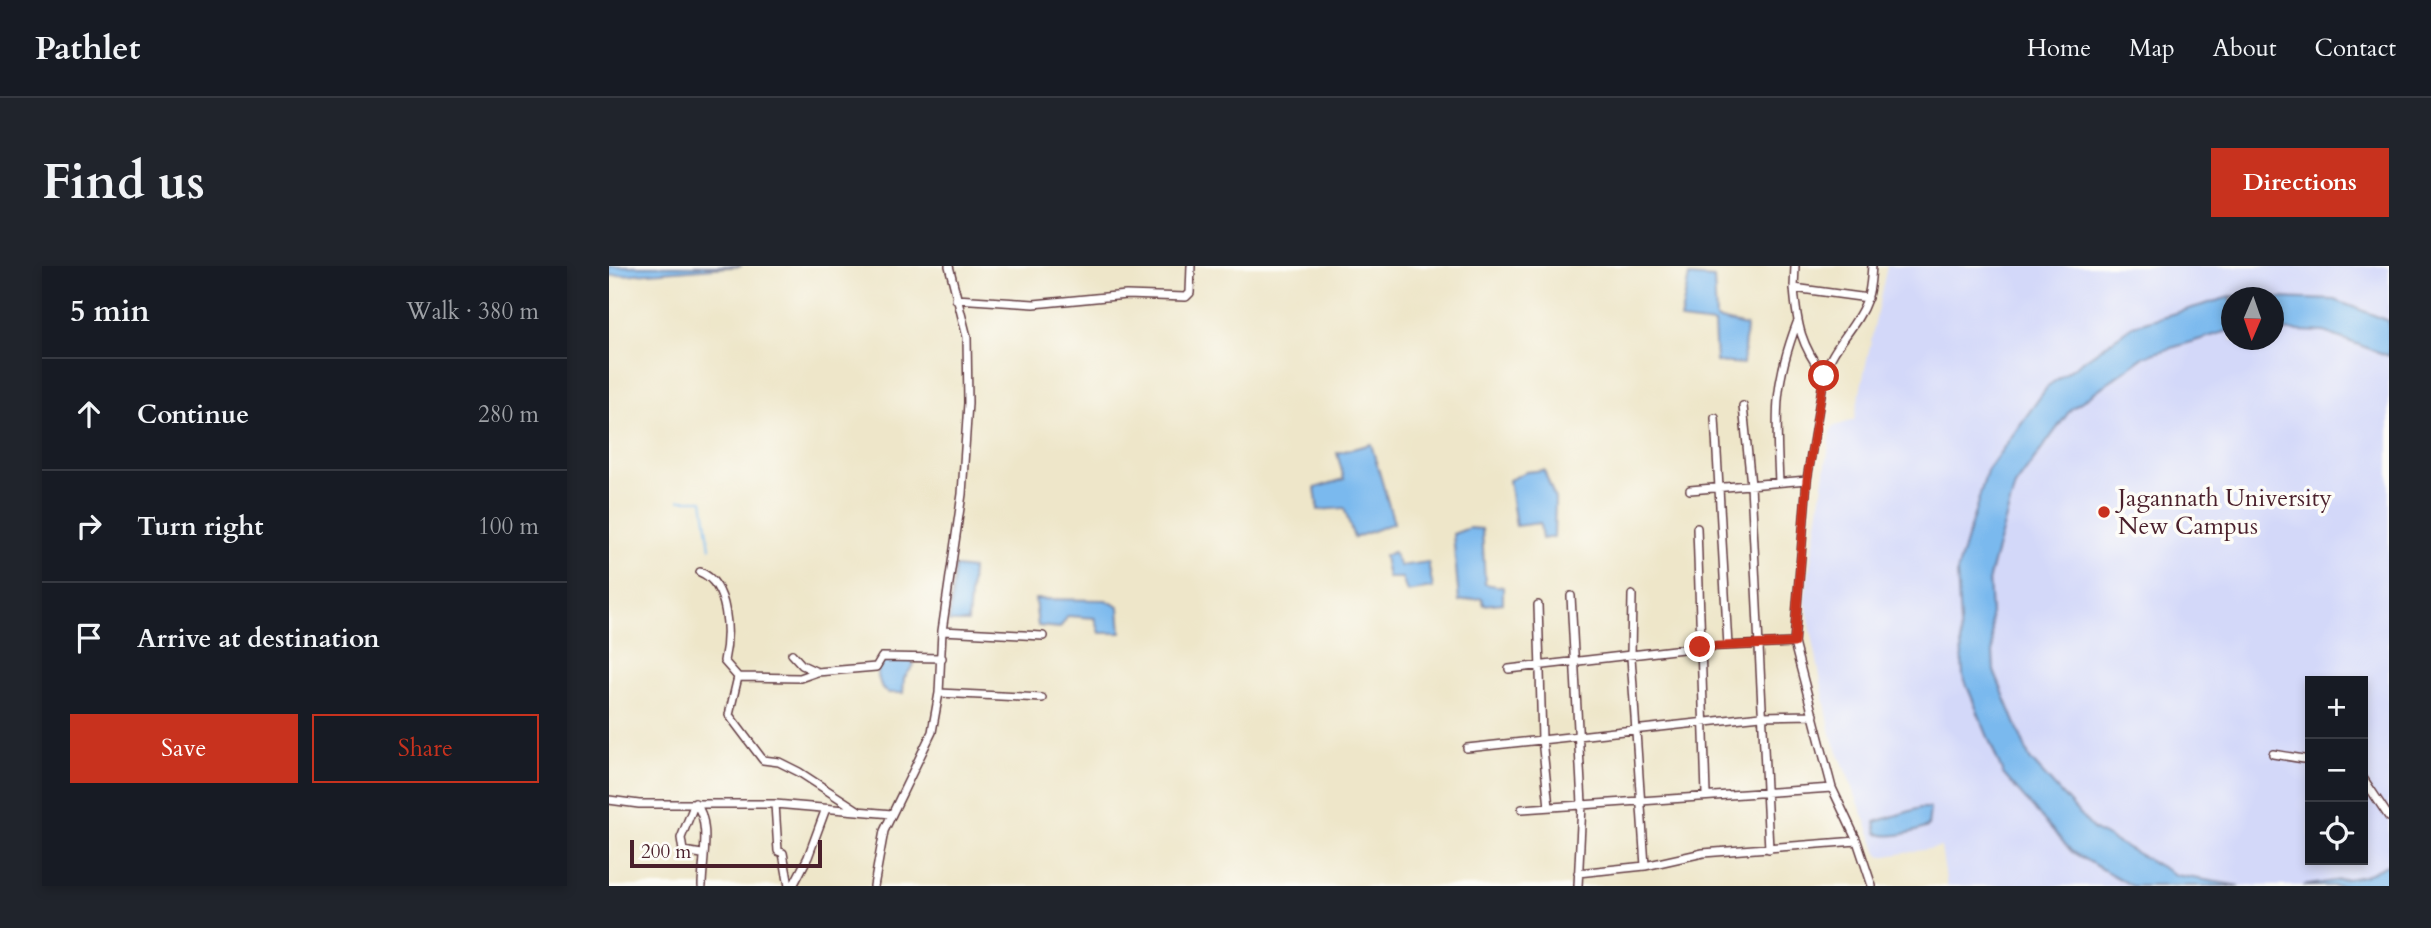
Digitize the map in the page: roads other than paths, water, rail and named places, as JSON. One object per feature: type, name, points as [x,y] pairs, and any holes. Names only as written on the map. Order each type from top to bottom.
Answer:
[{"type":"street","points":[[874,886],[884,831],[932,732],[939,694],[942,631],[962,494],[968,403],[967,337],[950,266]]},
{"type":"street","points":[[956,299],[1034,304],[1126,295],[1186,298],[1190,293],[1191,266]]},
{"type":"street","points":[[1786,266],[1795,267],[1797,322],[1805,351],[1824,376]]},
{"type":"street","points":[[1872,266],[1868,298],[1848,334],[1829,357],[1824,376],[1807,480],[1794,643],[1832,788],[1857,841],[1872,886]]},
{"type":"street","points":[[1794,288],[1868,298]]},
{"type":"street","points":[[1780,482],[1775,408],[1777,386],[1797,322]]},
{"type":"street","points":[[1743,406],[1751,485],[1769,849]]},
{"type":"street","points":[[1716,418],[1728,646]]},
{"type":"street","points":[[1690,490],[1807,480]]},
{"type":"street","points":[[1696,528],[1706,794]]},
{"type":"street","points":[[700,572],[716,586],[730,634],[724,661],[739,677],[800,678],[817,672],[876,667],[883,657],[942,658]]},
{"type":"street","points":[[1632,595],[1631,657],[1645,866]]},
{"type":"street","points":[[1571,596],[1576,736],[1582,804],[1578,886]]},
{"type":"street","points":[[1538,605],[1542,739],[1549,807]]},
{"type":"street","points":[[942,631],[1043,636]]},
{"type":"street","points":[[1509,668],[1631,657],[1700,647],[1794,643]]},
{"type":"street","points":[[792,654],[802,665],[817,672]]},
{"type":"street","points":[[739,677],[729,715],[747,736],[755,752],[763,760],[779,762],[799,772],[861,812]]},
{"type":"street","points":[[939,694],[1042,698]]},
{"type":"street","points":[[1467,748],[1761,716],[1814,715]]},
{"type":"street","points":[[2273,754],[2305,759]]},
{"type":"street","points":[[2368,786],[2389,817]]},
{"type":"street","points":[[1522,809],[1706,794],[1832,788]]},
{"type":"street","points":[[609,800],[639,804],[775,804],[825,811],[892,814]]},
{"type":"street","points":[[695,803],[701,809],[704,838],[702,886]]},
{"type":"street","points":[[695,803],[681,838],[683,851],[702,854]]},
{"type":"street","points":[[775,804],[778,851],[783,853],[791,886]]},
{"type":"street","points":[[791,886],[809,857],[825,811]]},
{"type":"street","points":[[1579,873],[1645,866],[1703,853],[1857,841]]},
{"type":"water","points":[[609,266],[742,266],[609,276]]},
{"type":"water","points":[[1689,276],[1714,278],[1716,319],[1746,326],[1743,364],[1716,362],[1714,324],[1680,320]]},
{"type":"water","points":[[2284,298],[2335,300],[2389,321],[2389,356],[2324,332],[2284,330]]},
{"type":"water","points":[[2221,300],[2221,333],[2145,356],[2071,409],[2015,486],[1989,577],[1994,671],[2030,759],[2093,829],[2176,875],[2239,886],[2132,886],[2072,852],[2003,774],[1963,676],[1957,572],[1987,471],[2048,386],[2134,325]]},
{"type":"water","points":[[1371,444],[1394,523],[1354,538],[1344,508],[1318,510],[1315,488],[1344,479],[1337,453]]},
{"type":"water","points":[[1544,470],[1555,499],[1554,537],[1542,539],[1540,523],[1516,526],[1509,480],[1526,472]]},
{"type":"water","points":[[1469,528],[1482,529],[1485,584],[1503,587],[1503,603],[1484,605],[1482,598],[1459,601],[1453,534]]},
{"type":"water","points":[[1393,552],[1400,566],[1428,562],[1433,588],[1407,592],[1402,578],[1388,578],[1384,556]]},
{"type":"water","points":[[955,567],[972,569],[968,622],[949,622]]},
{"type":"water","points":[[1035,599],[1106,600],[1119,607],[1121,633],[1100,633],[1095,618],[1068,616],[1060,628],[1038,626]]},
{"type":"water","points":[[884,660],[911,660],[914,665],[904,678],[903,693],[889,693],[882,689],[877,673]]},
{"type":"water","points":[[1920,808],[1930,808],[1928,827],[1895,835],[1877,833],[1875,822]]},
{"type":"water","points":[[2389,864],[2389,886],[2303,886],[2364,876]]},
{"type":"waterway","points":[[680,500],[703,500],[710,548]]},
{"type":"place","name":"Jagannath University New Campus","points":[[2104,512]]}]
